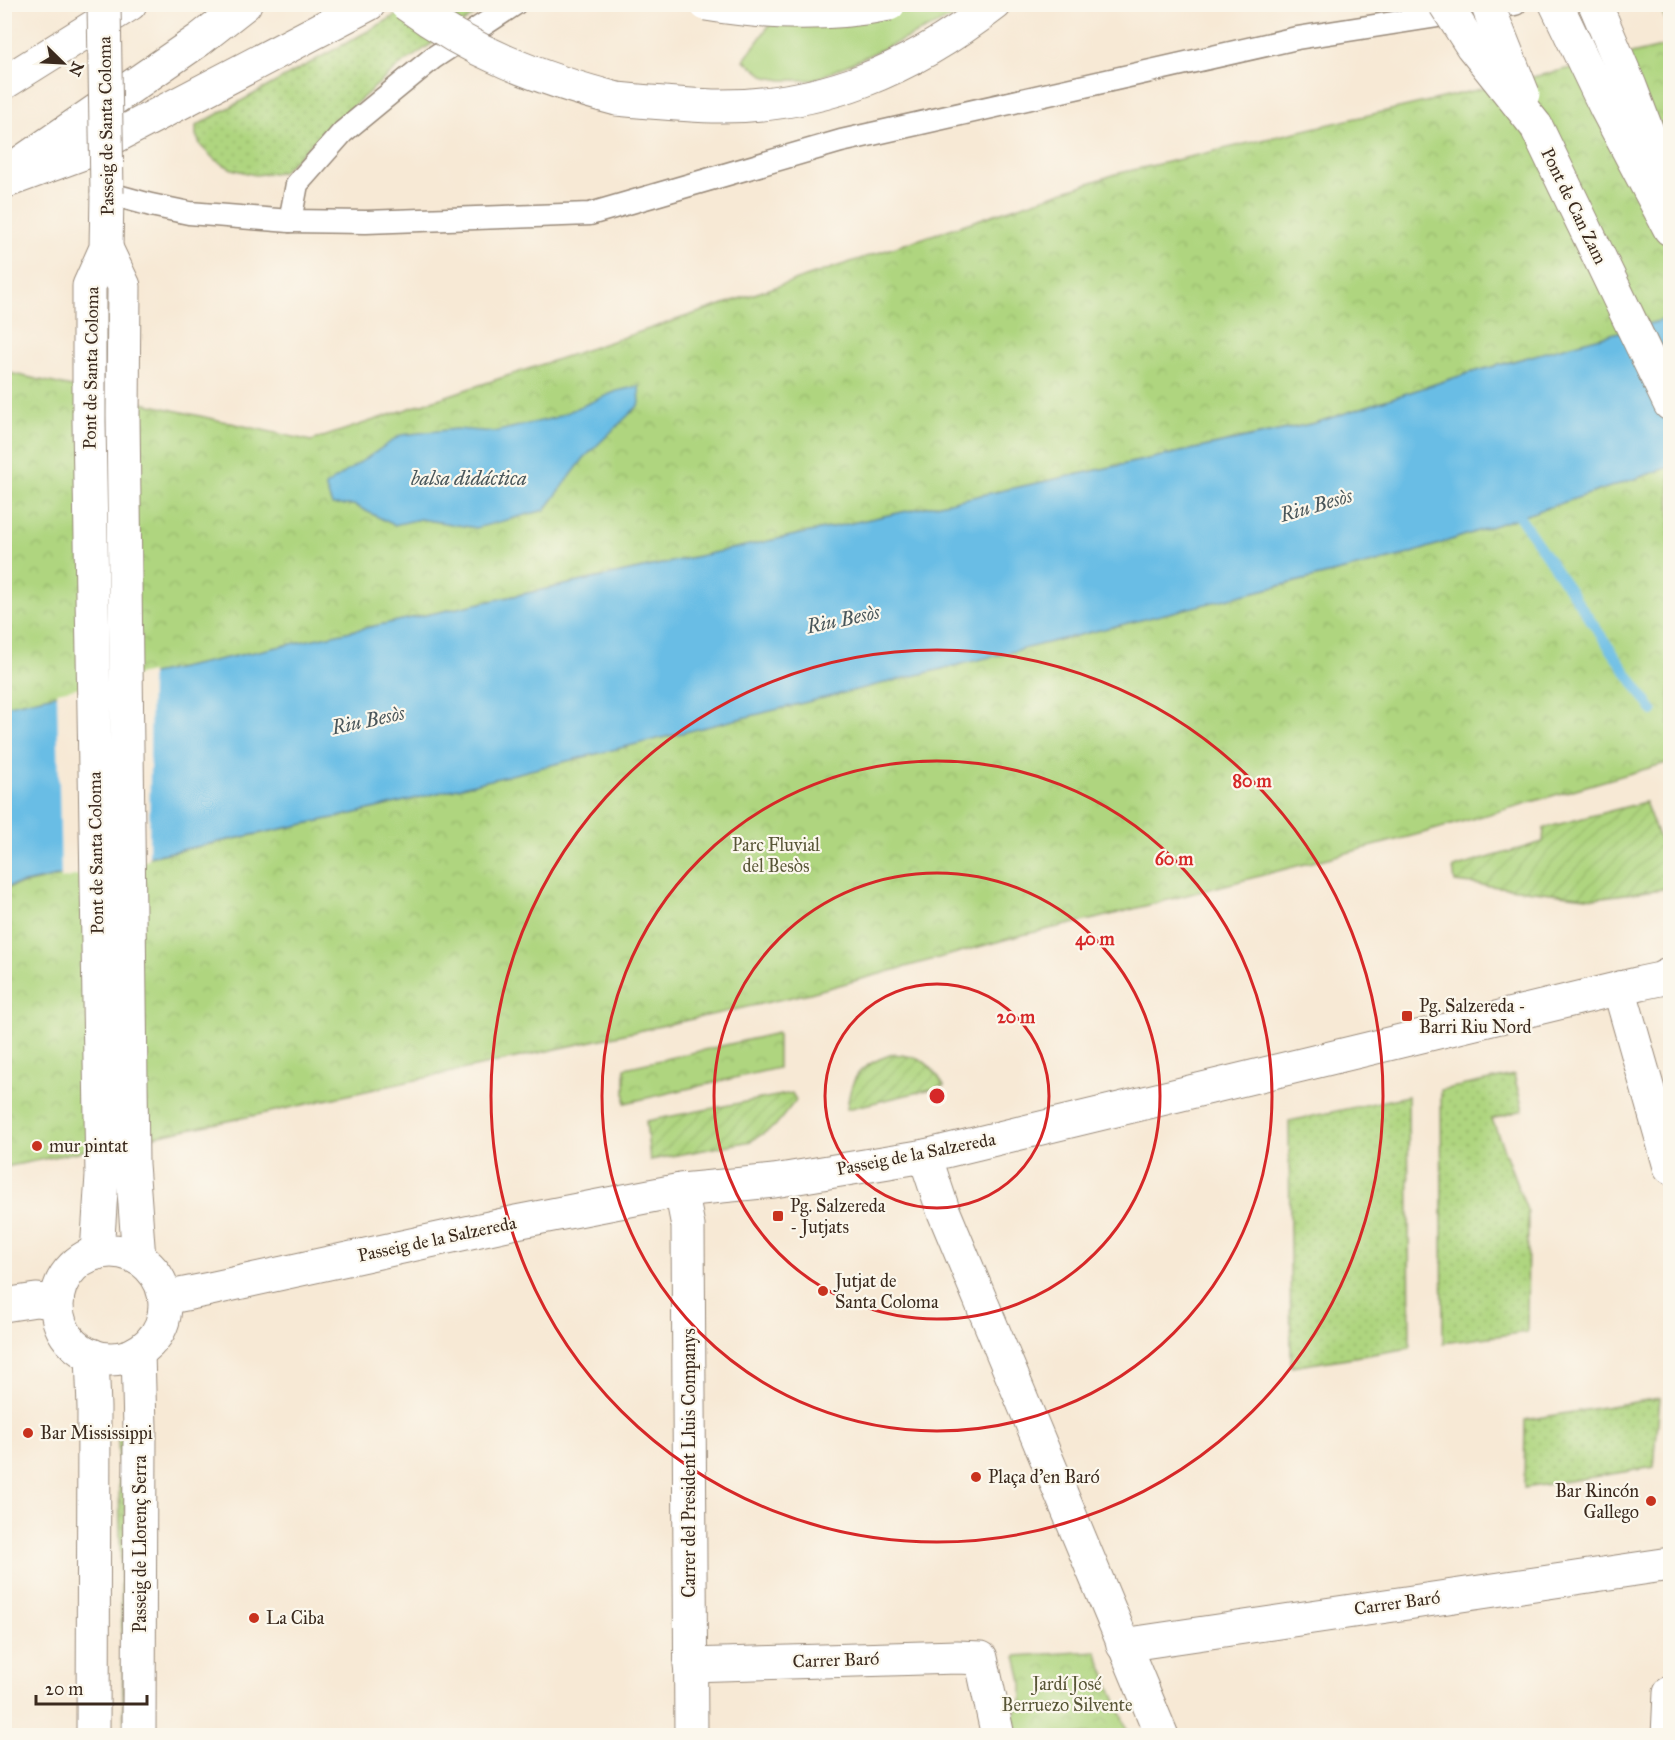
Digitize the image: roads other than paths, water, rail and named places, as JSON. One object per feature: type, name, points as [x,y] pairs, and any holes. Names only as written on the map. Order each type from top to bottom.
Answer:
[{"type":"main road","points":[[38,63],[86,4]]},
{"type":"main road","name":"Passeig de Santa Coloma","points":[[104,4],[106,248]]},
{"type":"main road","points":[[4,83],[129,4]]},
{"type":"main road","points":[[4,174],[199,40],[245,4]]},
{"type":"main road","points":[[4,182],[86,152],[369,4]]},
{"type":"main road","points":[[406,4],[427,20],[469,45],[542,77],[580,90],[617,99],[714,106],[755,105],[841,89],[906,63],[966,27],[995,4]]},
{"type":"main road","points":[[706,4],[742,10],[785,13],[872,8],[889,4]]},
{"type":"main road","points":[[1445,4],[1472,46],[1536,126]]},
{"type":"main road","points":[[1465,4],[1536,126]]},
{"type":"main road","name":"Pont de Can Zam","points":[[1487,4],[1536,126],[1671,404]]},
{"type":"main road","points":[[1556,4],[1606,108],[1671,229]]},
{"type":"main road","points":[[1595,4],[1671,193]]},
{"type":"main road","name":"Pont de Santa Coloma","points":[[97,1253],[117,1174],[124,286],[106,248]]},
{"type":"main road","name":"Pont de Santa Coloma","points":[[106,248],[89,286],[90,470],[117,1174],[139,1259]]},
{"type":"main road","name":"Passeig de la Salzereda","points":[[165,1298],[516,1222],[681,1190],[774,1181],[925,1156],[1619,988],[1667,973]]},
{"type":"main road","points":[[1619,988],[1671,1167]]},
{"type":"main road","points":[[925,1156],[943,1210],[1162,1736]]},
{"type":"main road","name":"Carrer del President Lluis Companys","points":[[681,1190],[688,1226],[691,1736]]},
{"type":"main road","points":[[114,1251],[139,1259],[149,1266],[156,1276],[165,1298],[164,1318],[158,1331],[147,1346],[129,1356],[116,1359],[103,1358],[83,1352],[66,1335],[60,1320],[57,1302],[62,1285],[71,1269],[81,1260],[97,1253],[114,1251]]},
{"type":"main road","points":[[4,1305],[36,1300],[57,1302]]},
{"type":"main road","name":"Passeig de Llorenç Serra","points":[[138,1352],[140,1428],[139,1736]]},
{"type":"main road","points":[[92,1355],[94,1408],[93,1736]]},
{"type":"main road","name":"Carrer Baró","points":[[1123,1644],[1671,1563]]},
{"type":"main road","name":"Carrer Baró","points":[[690,1665],[981,1658],[998,1736]]},
{"type":"main road","points":[[1668,1736],[1671,1693]]},
{"type":"lane","points":[[290,221],[297,184],[343,132],[433,58],[515,4]]},
{"type":"lane","points":[[107,193],[189,213],[290,221],[366,222],[590,214],[841,141],[1297,38],[1515,4]]},
{"type":"water","name":"Riu Besòs","points":[[1670,318],[1670,467],[1409,554],[352,814],[5,887],[4,706],[1315,423],[1466,374]]},
{"type":"water","name":"balsa didáctica","points":[[639,386],[640,404],[584,458],[545,510],[476,528],[420,519],[394,525],[354,505],[332,505],[325,486],[401,435],[456,429],[494,432],[554,418],[617,391]]},
{"type":"waterway","points":[[1512,506],[1653,711]]},
{"type":"place","name":"Pg. Salzereda - Barri Riu Nord","points":[[1407,1016]]},
{"type":"place","name":"mur pintat","points":[[37,1146]]},
{"type":"place","name":"Pg. Salzereda - Jutjats","points":[[778,1216]]},
{"type":"place","name":"Jutjat de Santa Coloma","points":[[823,1291]]},
{"type":"place","name":"Bar Mississippi","points":[[28,1433]]},
{"type":"place","name":"Plaça d'en Baró","points":[[976,1477]]},
{"type":"place","name":"Bar Rincón Gallego","points":[[1651,1501]]},
{"type":"place","name":"La Ciba","points":[[254,1618]]},
{"type":"park label","name":"Parc Fluvial del Besòs","points":[[776,855]]},
{"type":"park label","name":"Jardí José Berruezo Silvente","points":[[1067,1694]]}]
